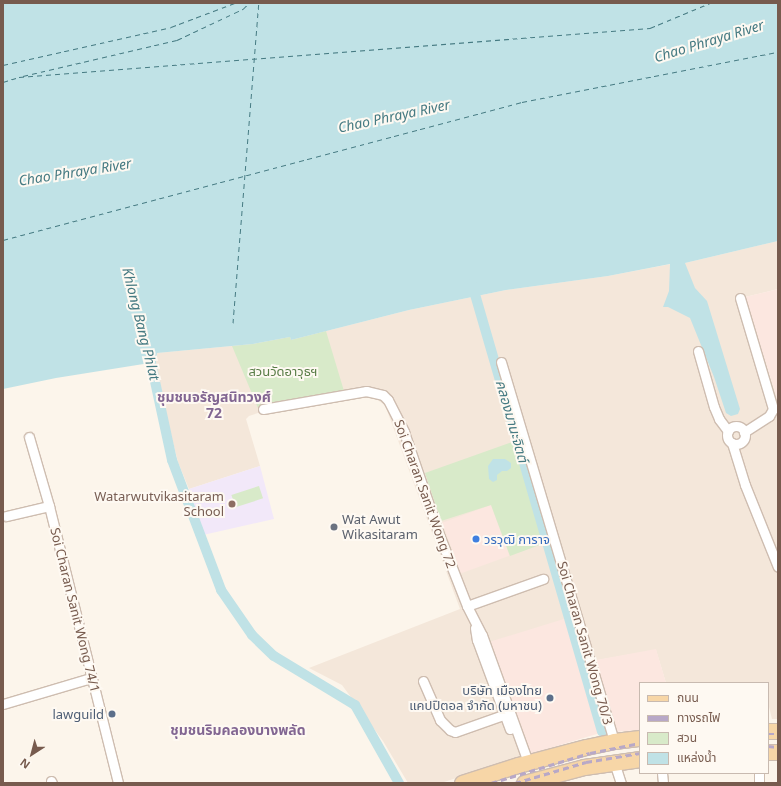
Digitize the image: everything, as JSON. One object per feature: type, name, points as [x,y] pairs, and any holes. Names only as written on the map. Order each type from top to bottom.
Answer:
[{"type":"main road","points":[[462,783],[525,763],[614,741],[639,738]]},
{"type":"main road","points":[[531,782],[584,767],[639,759]]},
{"type":"street","points":[[740,298],[773,409],[769,416],[744,432]]},
{"type":"street","points":[[698,351],[714,407],[719,419],[728,431],[728,439],[732,443],[745,485],[778,567]]},
{"type":"street","name":"Soi Charan Sanit Wong 70/3","points":[[500,362],[614,741]]},
{"type":"street","name":"Soi Charan Sanit Wong 72","points":[[263,409],[354,392],[366,391],[383,395],[394,410],[404,432],[440,537],[467,606],[482,635],[525,763]]},
{"type":"street","points":[[728,431],[735,427],[740,428],[744,432]]},
{"type":"street","points":[[732,443],[737,444],[742,442],[744,432]]},
{"type":"street","name":"Soi Charan Sanit Wong 74/1","points":[[29,437],[49,506],[118,783]]},
{"type":"street","points":[[6,516],[49,506]]},
{"type":"street","points":[[467,606],[543,579]]},
{"type":"street","points":[[3,704],[91,678]]},
{"type":"street","points":[[423,681],[440,720],[450,730],[456,732],[507,713]]},
{"type":"street","points":[[614,762],[621,783]]},
{"type":"shaded area","points":[[778,241],[778,289],[745,297],[778,401],[778,719],[772,719],[769,707],[769,682],[666,682],[656,650],[580,663],[566,618],[527,755],[441,783],[408,783],[383,741],[342,685],[309,668],[460,609],[385,405],[376,399],[361,395],[261,412],[249,416],[246,419],[260,466],[189,489],[178,462],[160,391],[156,362],[157,353],[253,344],[290,337],[291,340],[409,310],[506,290],[608,276],[671,264],[685,263]]},
{"type":"shaded area","points":[[778,289],[778,401],[745,297]]},
{"type":"shaded area","name":"Watarwutvikasitaram School","points":[[260,466],[274,519],[203,535],[189,489]]},
{"type":"shaded area","name":"วรวุฒิ การาจ","points":[[491,505],[509,556],[461,574],[442,523]]},
{"type":"shaded area","points":[[567,618],[580,663],[656,649],[666,682],[639,682],[639,730],[600,733],[527,755],[489,642]]},
{"type":"green space","name":"สวนวัดอาวุธฯ","points":[[326,331],[344,391],[258,408],[232,346],[253,344],[290,337],[291,340]]},
{"type":"green space","points":[[515,441],[545,543],[510,556],[491,505],[441,521],[425,473]]},
{"type":"green space","points":[[259,486],[263,498],[235,507],[231,495]]},
{"type":"water","name":"Chao Phraya River","points":[[3,3],[778,3],[778,241],[685,263],[695,288],[707,301],[740,409],[738,414],[731,416],[726,413],[714,377],[690,318],[668,307],[663,307],[669,291],[670,264],[608,276],[506,290],[409,310],[291,340],[290,337],[253,344],[157,353],[156,362],[56,378],[3,389]]},
{"type":"water","points":[[493,459],[505,459],[511,463],[511,468],[507,471],[502,471],[497,475],[497,480],[493,482],[489,479],[488,466]]},
{"type":"waterway","name":"คลองมานะจิตต์","points":[[472,284],[602,731]]},
{"type":"waterway","name":"Khlong Bang Phlat","points":[[148,349],[172,460],[221,590],[252,635],[274,656],[355,705],[399,783]]},
{"type":"ferry route","points":[[3,65],[171,27],[235,3]]},
{"type":"ferry route","points":[[23,76],[177,40],[243,9],[249,3]]},
{"type":"ferry route","points":[[233,323],[259,3]]},
{"type":"ferry route","points":[[3,82],[19,77],[650,28],[710,3]]},
{"type":"ferry route","points":[[3,240],[522,102],[778,52]]},
{"type":"railway","points":[[769,734],[778,734]]},
{"type":"railway","points":[[491,783],[590,753],[639,743]]},
{"type":"railway","points":[[769,746],[778,747]]},
{"type":"railway","points":[[515,783],[586,762],[639,753]]},
{"type":"place","name":"Watarwutvikasitaram School","points":[[232,504]]},
{"type":"place","name":"Wat Awut Wikasitaram","points":[[334,527]]},
{"type":"place","name":"วรวุฒิ การาจ","points":[[476,539]]},
{"type":"place","name":"บริษัท เมืองไทย แคปปิตอล จำกัด (มหาชน)","points":[[550,698]]},
{"type":"place","name":"lawguild","points":[[112,714]]},
{"type":"district","name":"ชุมชนจรัญสนิทวงศ์ 72","points":[[214,406]]},
{"type":"district","name":"ชุมชนริมคลองบางพลัด","points":[[238,730]]}]
